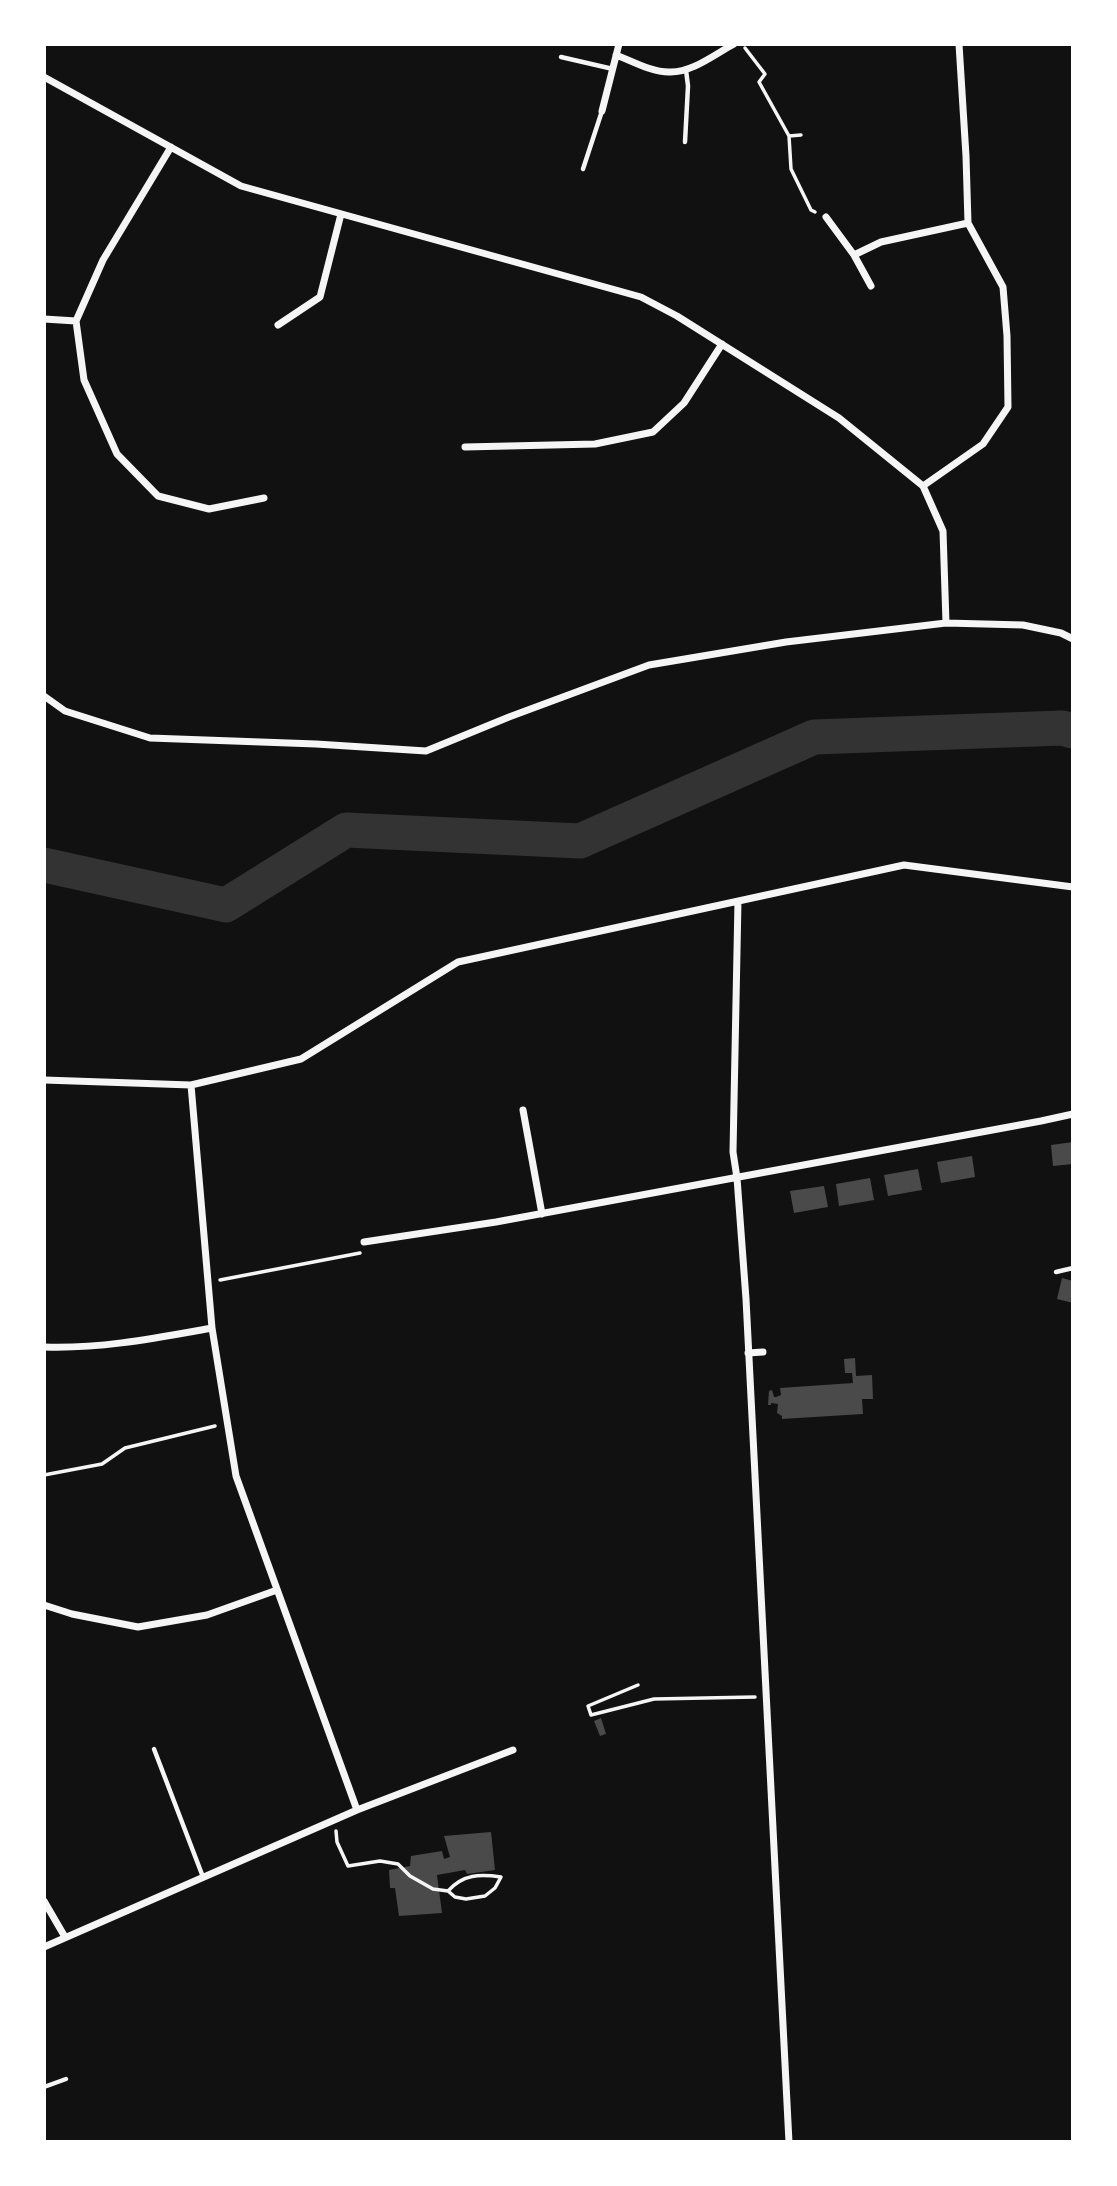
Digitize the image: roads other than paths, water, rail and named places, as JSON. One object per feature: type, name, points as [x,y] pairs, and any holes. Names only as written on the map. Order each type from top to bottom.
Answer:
[{"type":"street","points":[[602,111],[619,44]]},
{"type":"street","points":[[616,55],[668,72],[686,70],[734,44]]},
{"type":"street","points":[[923,486],[983,443],[1008,407],[1003,287],[968,223],[959,44]]},
{"type":"street","points":[[44,77],[241,186],[641,297],[677,316],[839,418],[923,486],[943,531],[946,623]]},
{"type":"street","points":[[171,147],[103,260],[76,321],[84,380],[117,454],[158,496],[209,509],[264,498]]},
{"type":"street","points":[[278,325],[320,297],[341,214]]},
{"type":"street","points":[[826,217],[854,255],[871,286]]},
{"type":"street","points":[[854,255],[881,242],[968,223]]},
{"type":"street","points":[[44,319],[76,321]]},
{"type":"street","points":[[466,447],[595,444],[653,432],[684,403],[722,344]]},
{"type":"street","points":[[44,696],[65,711],[150,738],[426,751],[649,665],[786,642],[946,623],[1023,625],[1061,633],[1073,639]]},
{"type":"street","points":[[44,1080],[191,1085],[302,1059],[458,962],[904,865],[1073,887]]},
{"type":"street","points":[[738,901],[733,1152],[748,1353],[789,2142]]},
{"type":"street","points":[[191,1085],[212,1328],[236,1476],[357,1810]]},
{"type":"street","points":[[523,1110],[542,1214]]},
{"type":"street","points":[[364,1242],[542,1214],[1073,1114]]},
{"type":"street","points":[[44,1347],[78,1349],[150,1340],[212,1328]]},
{"type":"street","points":[[748,1353],[763,1352]]},
{"type":"street","points":[[44,1605],[72,1614],[138,1627],[207,1615],[277,1590]]},
{"type":"street","points":[[44,1947],[357,1810],[513,1750]]},
{"type":"street","points":[[44,1901],[65,1937]]},
{"type":"lane","points":[[561,57],[612,69]]},
{"type":"lane","points":[[685,142],[688,86],[686,70]]},
{"type":"lane","points":[[583,169],[602,111]]},
{"type":"lane","points":[[1056,1272],[1073,1268]]},
{"type":"lane","points":[[154,1749],[203,1878]]},
{"type":"lane","points":[[44,2087],[66,2079]]},
{"type":"waterway","points":[[44,865],[226,905],[346,830],[580,841],[814,737],[1062,728],[1073,731]]}]
